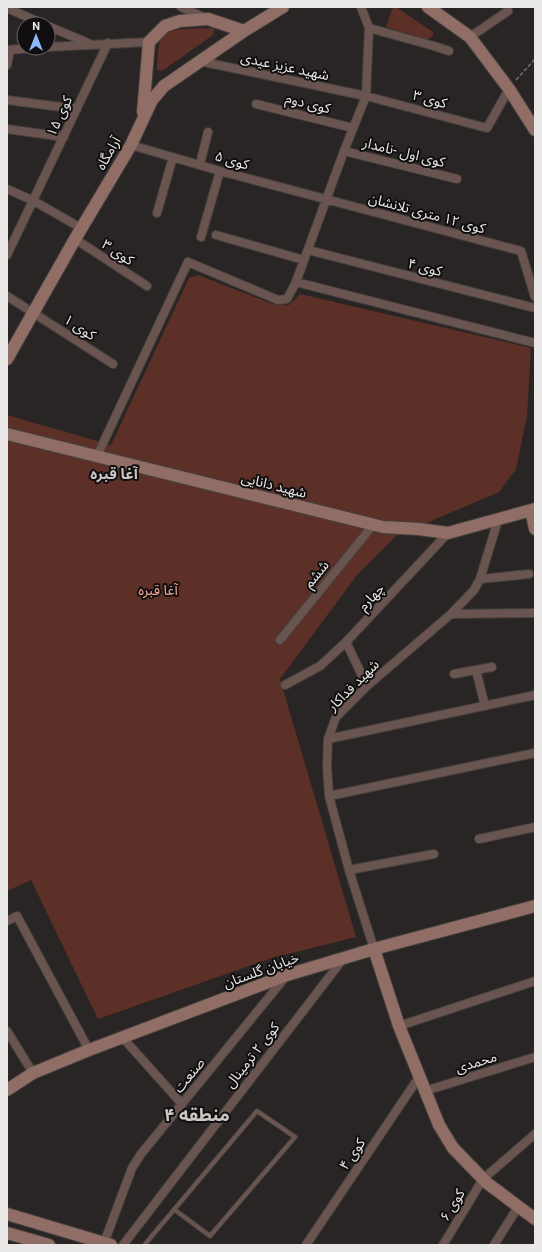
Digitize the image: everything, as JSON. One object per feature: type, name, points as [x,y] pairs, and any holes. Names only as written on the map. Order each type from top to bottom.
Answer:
[{"type":"main road","name":"آرامگاه","points":[[7,360],[33,312],[131,144],[152,100],[164,86],[279,8]]},
{"type":"main road","points":[[435,9],[470,37],[509,89],[535,130]]},
{"type":"main road","points":[[143,118],[149,42],[165,26],[180,21],[208,19],[244,31]]},
{"type":"main road","name":"شهید دانایی","points":[[7,434],[383,527],[419,529],[448,533],[533,510]]},
{"type":"main road","points":[[533,510],[535,529]]},
{"type":"main road","name":"خیابان گلستان","points":[[7,1090],[33,1073],[88,1050],[124,1038],[287,975],[374,949],[535,906]]},
{"type":"main road","points":[[374,949],[398,1026],[439,1125],[453,1148],[483,1179],[535,1219]]},
{"type":"main road","points":[[7,1214],[108,1244]]},
{"type":"main road","points":[[7,1233],[49,1245]]},
{"type":"street","points":[[181,7],[208,19]]},
{"type":"street","points":[[96,456],[188,262],[278,300],[287,299],[296,282],[344,151],[366,96],[369,28],[361,7]]},
{"type":"street","points":[[7,8],[25,16]]},
{"type":"street","points":[[470,37],[508,11]]},
{"type":"street","points":[[369,28],[434,46],[449,52]]},
{"type":"street","points":[[56,29],[90,44]]},
{"type":"street","points":[[56,46],[149,42]]},
{"type":"street","name":"کوی ۱۵","points":[[7,255],[108,43]]},
{"type":"street","points":[[7,66],[9,50]]},
{"type":"street","name":"شهید عزیز عیدی","points":[[199,61],[366,96]]},
{"type":"street","name":"کوی ۳","points":[[366,96],[487,128],[509,89]]},
{"type":"street","points":[[7,100],[77,108]]},
{"type":"street","name":"کوی دوم","points":[[256,104],[353,128]]},
{"type":"street","points":[[7,129],[64,137]]},
{"type":"street","points":[[200,164],[208,132]]},
{"type":"street","name":"کوی ۵","points":[[131,144],[220,171],[326,199]]},
{"type":"street","name":"کوی اول -نامدار","points":[[344,151],[457,179]]},
{"type":"street","points":[[157,213],[173,157]]},
{"type":"street","points":[[201,238],[220,171]]},
{"type":"street","name":"کوی ۳","points":[[7,189],[34,200],[147,286]]},
{"type":"street","name":"کوی ۱۲ متری تلانشان","points":[[326,199],[521,251],[534,286]]},
{"type":"street","points":[[216,235],[304,260]]},
{"type":"street","name":"کوی ۴","points":[[308,250],[535,308]]},
{"type":"street","points":[[296,282],[535,343]]},
{"type":"street","points":[[534,286],[535,297]]},
{"type":"street","name":"کوی ۱","points":[[7,296],[112,364]]},
{"type":"street","name":"شهید فداکار","points":[[374,949],[349,870],[329,796],[327,766],[328,739],[336,717],[367,686],[451,614],[474,590],[480,579],[498,520]]},
{"type":"street","name":"ششم","points":[[280,640],[373,524]]},
{"type":"street","name":"چهارم","points":[[285,685],[320,666],[346,642],[448,533]]},
{"type":"street","points":[[480,579],[528,574]]},
{"type":"street","points":[[451,614],[535,612]]},
{"type":"street","points":[[346,642],[367,686]]},
{"type":"street","points":[[454,674],[492,667]]},
{"type":"street","points":[[476,670],[485,706]]},
{"type":"street","points":[[328,739],[535,696]]},
{"type":"street","points":[[329,796],[535,753]]},
{"type":"street","points":[[479,839],[535,827]]},
{"type":"street","points":[[349,870],[434,854]]},
{"type":"street","points":[[7,921],[17,916],[88,1050]]},
{"type":"street","name":"کوی ۲ ترمینال","points":[[123,1245],[344,958]]},
{"type":"street","name":"صنعت","points":[[108,1244],[132,1168],[141,1154],[287,975]]},
{"type":"street","points":[[398,1026],[535,981]]},
{"type":"street","points":[[7,1031],[33,1073]]},
{"type":"street","points":[[124,1038],[182,1104]]},
{"type":"street","name":"محمدی","points":[[425,1091],[535,1057]]},
{"type":"street","name":"کوی ۴","points":[[306,1245],[419,1077]]},
{"type":"street","name":"کوی ۶","points":[[443,1245],[483,1179],[535,1134]]},
{"type":"street","points":[[494,1245],[518,1207]]},
{"type":"lane","points":[[145,1245],[156,1231],[257,1111],[295,1137],[210,1236],[174,1210]]},
{"type":"path","points":[[509,89],[535,59]]},
{"type":"green space","points":[[393,7],[396,7],[433,32],[433,36],[427,40],[386,27]]},
{"type":"green space","points":[[213,28],[213,35],[162,71],[157,70],[158,51],[161,39],[166,33],[186,29]]},
{"type":"green space","name":"آغا قبره","points":[[198,275],[273,304],[289,305],[300,294],[531,348],[527,416],[516,469],[499,492],[396,536],[357,575],[280,679],[356,937],[272,958],[98,1019],[31,880],[7,891],[7,415],[111,445],[189,278]]},
{"type":"district","name":"آغا قبره","points":[[114,474]]},
{"type":"district","name":"منطقه ۴","points":[[197,1114]]}]
